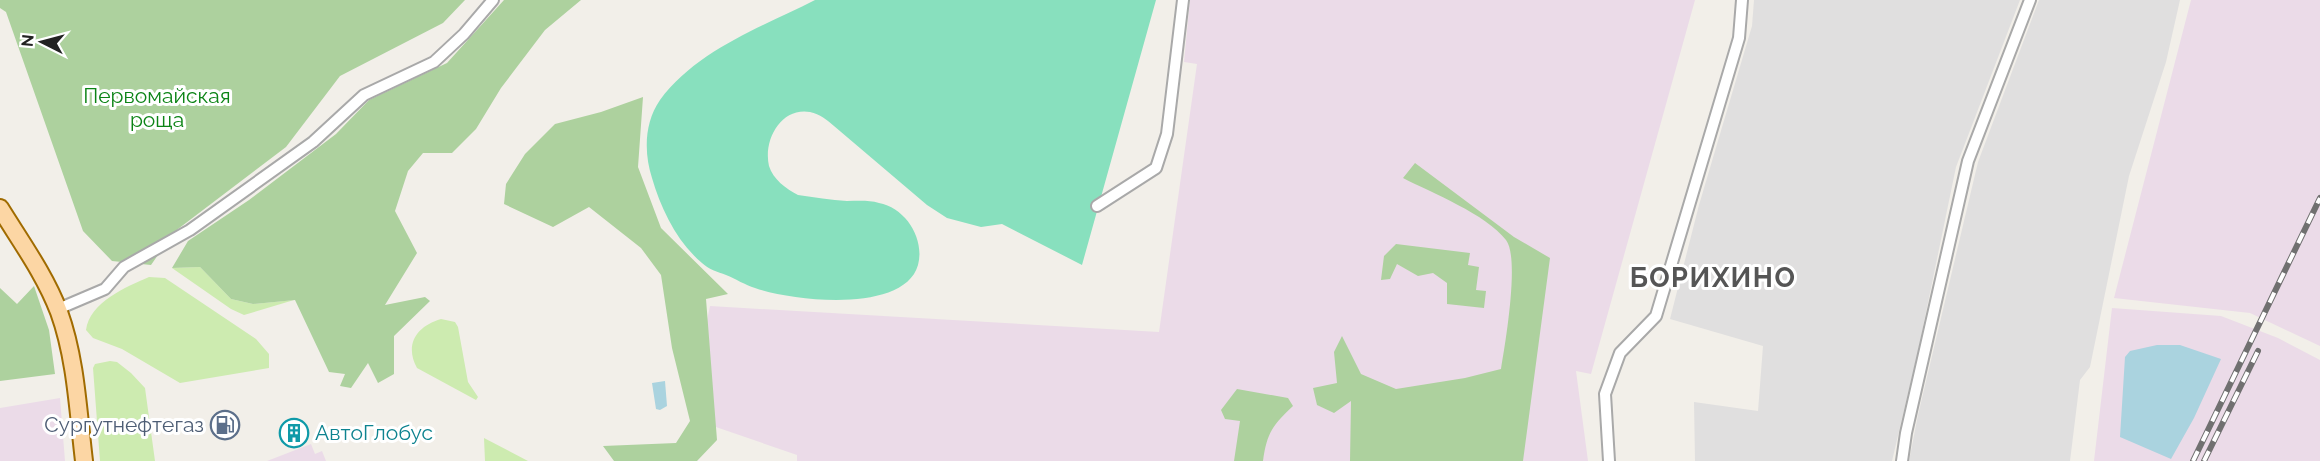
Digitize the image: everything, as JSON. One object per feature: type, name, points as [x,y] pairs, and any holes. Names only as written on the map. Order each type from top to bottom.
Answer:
[{"type":"main road","points":[[0,208],[33,261],[58,309],[70,356],[84,461]]},
{"type":"street","points":[[58,309],[105,289],[124,267],[190,230],[313,142],[364,95],[434,62],[464,34],[493,0]]},
{"type":"street","points":[[1097,206],[1156,168],[1167,134],[1183,0]]},
{"type":"street","points":[[1609,461],[1605,394],[1620,353],[1656,316],[1739,38],[1742,0]]},
{"type":"street","points":[[1902,461],[1906,433],[1968,161],[2030,0]]},
{"type":"shaded area","points":[[1190,0],[1695,0],[1591,374],[1576,371],[1588,461],[797,461],[797,455],[713,426],[705,330],[710,306],[1159,332],[1197,64],[1184,62]]},
{"type":"shaded area","points":[[1754,0],[2020,0],[1956,167],[1918,351],[1892,461],[1695,461],[1694,402],[1758,411],[1763,346],[1670,319],[1699,205],[1752,26]]},
{"type":"shaded area","points":[[2039,0],[2180,0],[2166,62],[2129,176],[2090,367],[2080,380],[2070,461],[1909,461],[1978,162]]},
{"type":"shaded area","points":[[2191,0],[2320,0],[2320,346],[2250,313],[2114,298]]},
{"type":"shaded area","points":[[2112,308],[2221,316],[2278,338],[2320,360],[2320,461],[2094,461]]},
{"type":"shaded area","points":[[60,398],[65,461],[0,461],[0,408]]},
{"type":"shaded area","points":[[311,444],[315,454],[322,451],[326,461],[267,461]]},
{"type":"green space","name":"Первомайская роща","points":[[0,0],[465,0],[443,23],[340,76],[286,147],[174,232],[151,265],[112,261],[83,231],[6,12],[0,8]]},
{"type":"green space","points":[[504,0],[581,0],[545,30],[501,88],[476,129],[452,153],[423,153],[408,171],[395,211],[417,253],[385,305],[425,297],[430,301],[394,336],[394,374],[378,383],[368,363],[351,388],[340,386],[345,374],[329,372],[295,300],[253,304],[231,299],[200,267],[172,268],[188,241],[249,200],[336,134],[369,100],[447,63]]},
{"type":"green space","points":[[815,0],[1156,0],[1082,265],[1002,224],[981,227],[947,218],[927,205],[829,122],[810,112],[791,115],[776,127],[769,146],[771,171],[780,183],[798,195],[841,201],[871,201],[897,211],[911,226],[919,245],[918,265],[908,281],[892,291],[870,297],[845,300],[794,297],[755,288],[707,267],[693,255],[665,213],[649,168],[648,128],[655,109],[675,82],[711,54],[752,30]]},
{"type":"green space","points":[[643,97],[638,167],[661,228],[728,294],[706,299],[717,440],[697,461],[614,461],[603,446],[676,443],[690,421],[672,348],[661,275],[641,248],[589,207],[553,227],[504,204],[506,184],[525,154],[555,124],[601,112]]},
{"type":"green space","points":[[1415,163],[1514,237],[1550,258],[1523,461],[1350,461],[1351,401],[1334,413],[1317,405],[1313,388],[1337,383],[1334,352],[1342,336],[1361,374],[1396,389],[1465,378],[1501,369],[1512,282],[1510,250],[1506,240],[1486,221],[1403,178]]},
{"type":"green space","points":[[1396,244],[1470,253],[1468,265],[1479,267],[1476,290],[1486,291],[1484,308],[1447,304],[1447,283],[1433,273],[1418,276],[1397,264],[1390,279],[1381,280],[1384,256]]},
{"type":"green space","points":[[200,267],[231,299],[253,304],[294,300],[244,315],[231,309],[172,268]]},
{"type":"green space","points":[[149,277],[165,278],[256,339],[269,354],[269,368],[180,383],[122,349],[93,338],[86,330],[94,311],[110,297]]},
{"type":"green space","points":[[34,286],[49,330],[55,374],[0,381],[0,288],[17,304]]},
{"type":"green space","points":[[441,319],[455,322],[458,327],[468,382],[478,397],[476,400],[417,368],[413,359],[413,344],[419,331]]},
{"type":"green space","points":[[117,362],[145,388],[155,461],[100,461],[93,368],[95,364]]},
{"type":"green space","points":[[1237,389],[1288,398],[1293,406],[1272,430],[1266,443],[1263,461],[1234,461],[1240,421],[1225,419],[1221,410]]},
{"type":"green space","points":[[484,438],[528,461],[485,461]]},
{"type":"water","points":[[2157,345],[2180,345],[2221,359],[2194,418],[2171,459],[2120,437],[2125,357],[2130,351]]},
{"type":"water","points":[[665,381],[667,406],[660,410],[656,409],[652,383]]},
{"type":"railway","points":[[2193,461],[2320,198]]},
{"type":"railway","points":[[2204,461],[2258,351]]},
{"type":"place","name":"Сургутнефтегаз","points":[[225,425]]},
{"type":"place","name":"АвтоГлобус","points":[[294,433]]},
{"type":"district","name":"БОРИХИНО","points":[[1713,278]]}]
